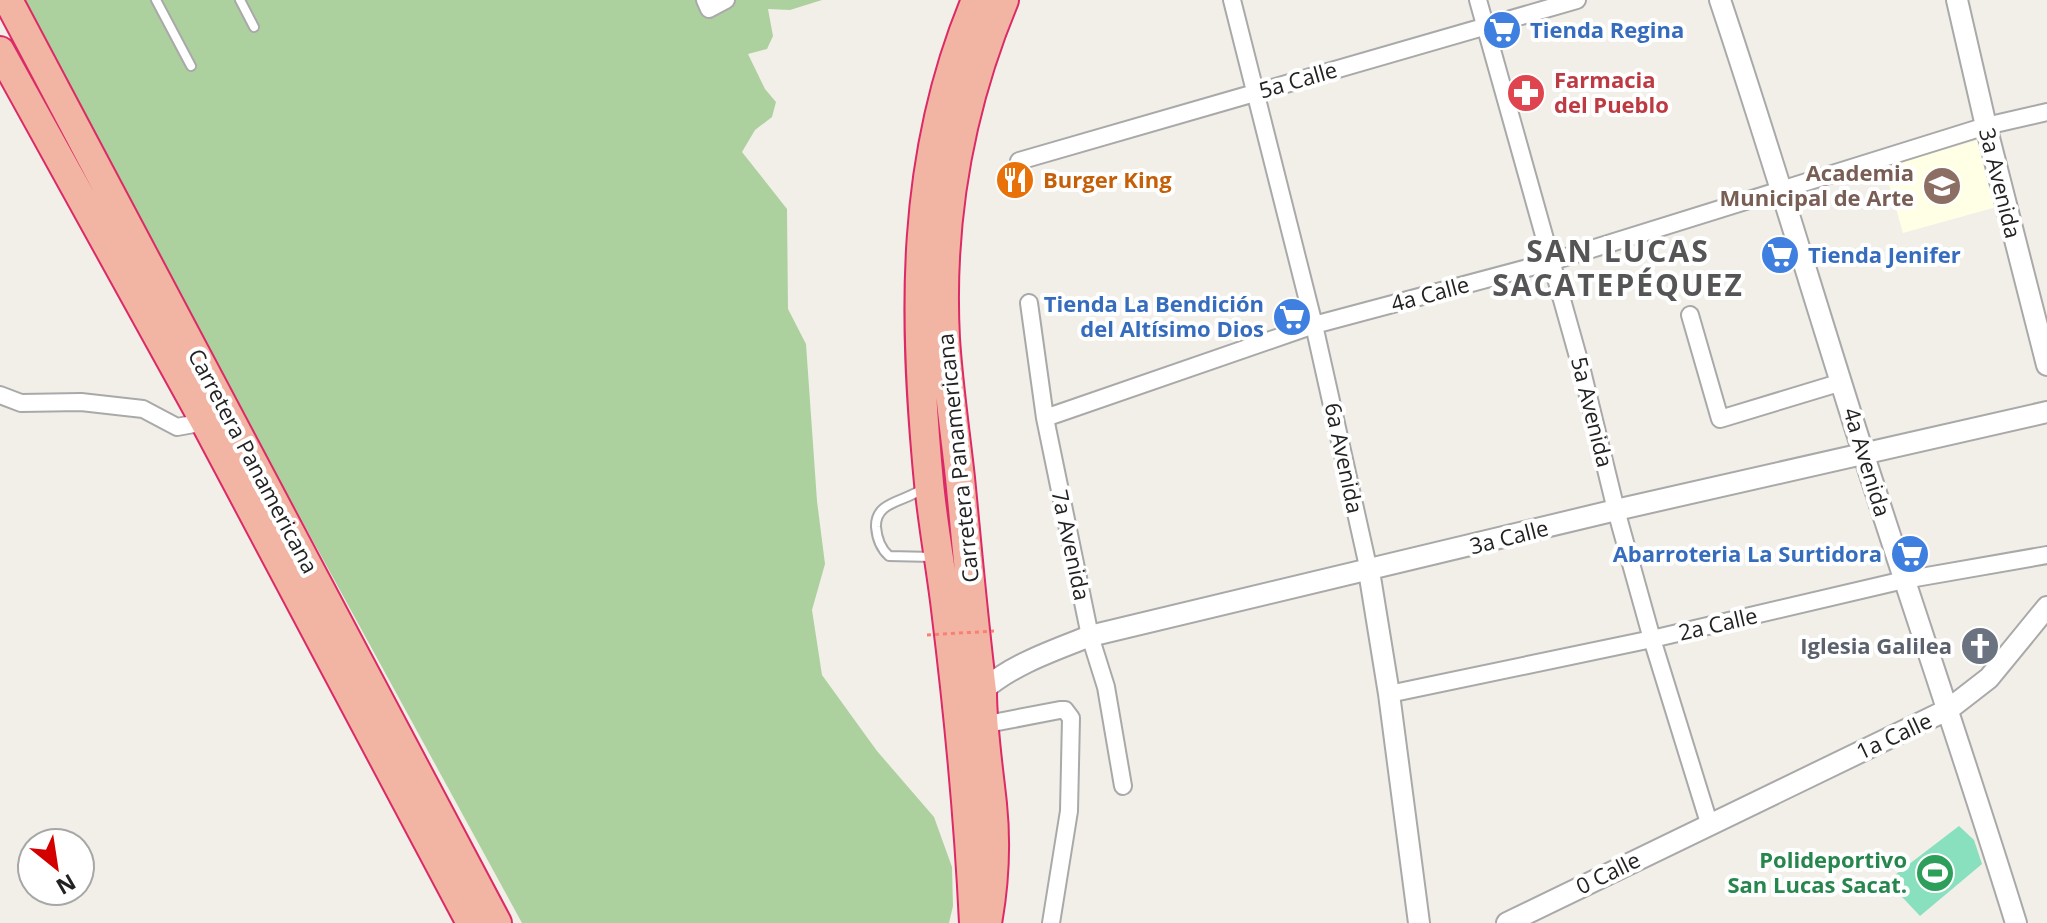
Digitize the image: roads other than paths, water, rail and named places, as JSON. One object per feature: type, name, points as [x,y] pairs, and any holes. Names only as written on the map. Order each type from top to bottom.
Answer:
[{"type":"highway","name":"Carretera Panamericana","points":[[974,923],[967,795],[929,484],[919,341],[918,263],[925,185],[940,107],[976,0]]},
{"type":"highway","name":"Carretera Panamericana","points":[[987,923],[993,888],[993,807],[982,725],[982,691],[945,340],[944,264],[951,188],[965,113],[987,40],[1004,0]]},
{"type":"highway","name":"Carretera Panamericana","points":[[16,8],[497,923]]},
{"type":"highway","name":"Carretera Panamericana","points":[[0,51],[205,422],[471,923]]},
{"type":"street","points":[[705,0],[709,9],[724,0]]},
{"type":"street","name":"6a Avenida","points":[[1232,0],[1314,325],[1369,571],[1389,694],[1419,923]]},
{"type":"street","name":"5a Avenida","points":[[1478,0],[1582,371],[1652,639],[1709,823]]},
{"type":"street","name":"5a Calle","points":[[1019,161],[1577,0]]},
{"type":"street","name":"4a Avenida","points":[[1720,0],[1783,188],[1863,453],[1949,709],[2016,923]]},
{"type":"street","name":"3a Avenida","points":[[1957,0],[2047,365]]},
{"type":"street","name":"4a Calle","points":[[1045,418],[1314,325],[1550,262],[1986,126],[2047,112]]},
{"type":"street","name":"7a Avenida","points":[[1029,303],[1045,418],[1090,636],[1106,687],[1123,786]]},
{"type":"street","points":[[1690,315],[1720,419],[1842,382]]},
{"type":"street","points":[[0,395],[21,403],[81,402],[143,409],[177,427],[205,422]]},
{"type":"street","name":"3a Calle","points":[[982,691],[1000,675],[1019,665],[1090,636],[1616,510],[2047,412]]},
{"type":"street","name":"2a Calle","points":[[1389,694],[1652,639],[1904,580],[2047,555]]},
{"type":"street","name":"1a Calle","points":[[1709,823],[1949,709],[1989,678],[2047,607]]},
{"type":"street","points":[[982,725],[1060,710],[1065,710],[1071,718],[1069,811],[1051,923]]},
{"type":"street","name":"0 Calle","points":[[1507,923],[1709,823]]},
{"type":"lane","points":[[156,0],[191,66]]},
{"type":"lane","points":[[240,0],[254,27]]},
{"type":"lane","points":[[929,484],[911,497],[883,506],[876,517],[877,536],[882,549],[889,556],[939,557]]},
{"type":"place","name":"Tienda Regina","points":[[1502,30]]},
{"type":"place","name":"Farmacia del Pueblo","points":[[1526,93]]},
{"type":"place","name":"Burger King","points":[[1015,180]]},
{"type":"place","name":"Academia Municipal de Arte","points":[[1942,186]]},
{"type":"place","name":"Tienda Jenifer","points":[[1780,255]]},
{"type":"place","name":"Tienda La Bendición del Altísimo Dios","points":[[1292,317]]},
{"type":"place","name":"Abarroteria La Surtidora","points":[[1910,554]]},
{"type":"place","name":"Iglesia Galilea","points":[[1980,646]]},
{"type":"place","name":"Polideportivo San Lucas Sacat.","points":[[1935,873]]},
{"type":"district","name":"SAN LUCAS SACATEPÉQUEZ","points":[[1618,269]]}]
